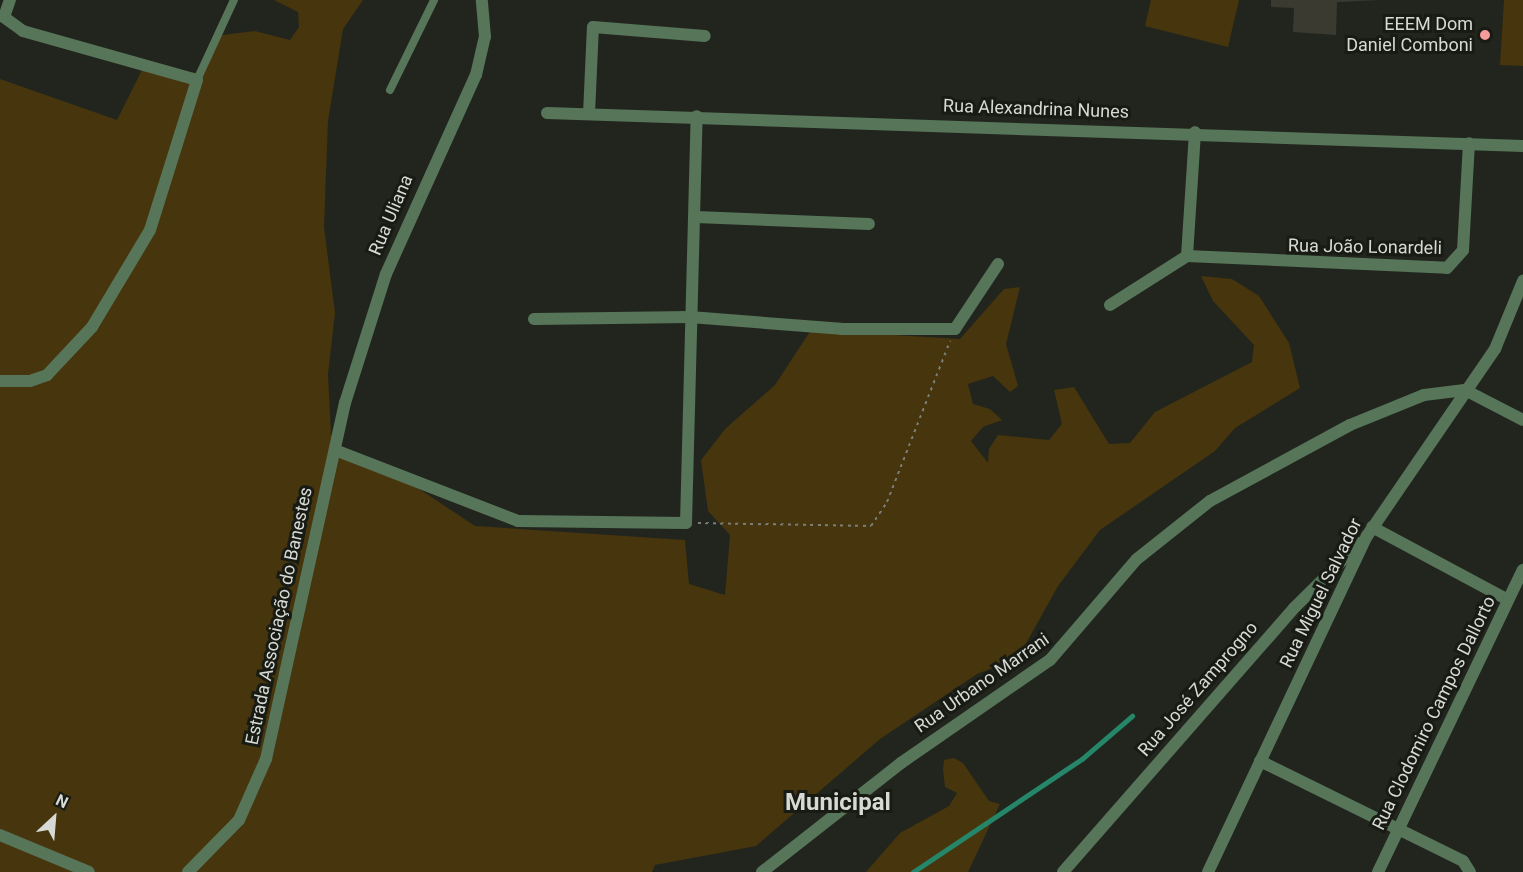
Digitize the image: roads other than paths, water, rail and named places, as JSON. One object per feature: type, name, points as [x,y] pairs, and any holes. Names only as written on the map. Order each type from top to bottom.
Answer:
[{"type":"street","points":[[0,381],[30,381],[47,375],[92,327],[150,230],[197,80],[23,31],[4,17],[10,0]]},
{"type":"street","name":"Rua Uliana","points":[[335,450],[386,274],[476,75],[485,37],[482,0]]},
{"type":"street","points":[[589,114],[593,27],[705,36]]},
{"type":"street","name":"Rua Alexandrina Nunes","points":[[547,112],[1195,132],[1523,146]]},
{"type":"street","points":[[335,450],[518,521],[686,523],[697,116]]},
{"type":"street","points":[[1110,305],[1187,256],[1195,132]]},
{"type":"street","name":"Rua João Lonardeli","points":[[1187,256],[1447,268],[1460,258],[1464,243],[1469,143]]},
{"type":"street","points":[[696,217],[869,224]]},
{"type":"street","points":[[534,319],[690,317],[841,329],[955,329],[998,264]]},
{"type":"street","name":"Rua Miguel Salvador","points":[[1208,872],[1370,532],[1495,349],[1523,281]]},
{"type":"street","points":[[1466,390],[1523,420]]},
{"type":"street","name":"Rua Urbano Marrani","points":[[762,872],[901,763],[1050,660],[1137,558],[1187,516],[1397,403],[1466,390]]},
{"type":"street","name":"Estrada Associação do Banestes","points":[[188,872],[238,820],[266,759],[335,450]]},
{"type":"street","points":[[1370,532],[1508,600]]},
{"type":"street","name":"Rua José Zamprogno","points":[[1063,872],[1294,608],[1370,532]]},
{"type":"street","name":"Rua Clodomiro Campos Dallorto","points":[[1377,872],[1523,570]]},
{"type":"street","points":[[1260,761],[1463,861],[1470,872]]},
{"type":"street","points":[[0,835],[89,872]]},
{"type":"lane","points":[[197,80],[234,0]]},
{"type":"lane","points":[[390,90],[434,0]]},
{"type":"waterway","points":[[913,872],[1082,759],[1132,716]]},
{"type":"place","name":"EEEM Dom Daniel Comboni","points":[[1485,35]]},
{"type":"district","name":"Municipal","points":[[838,803]]}]
